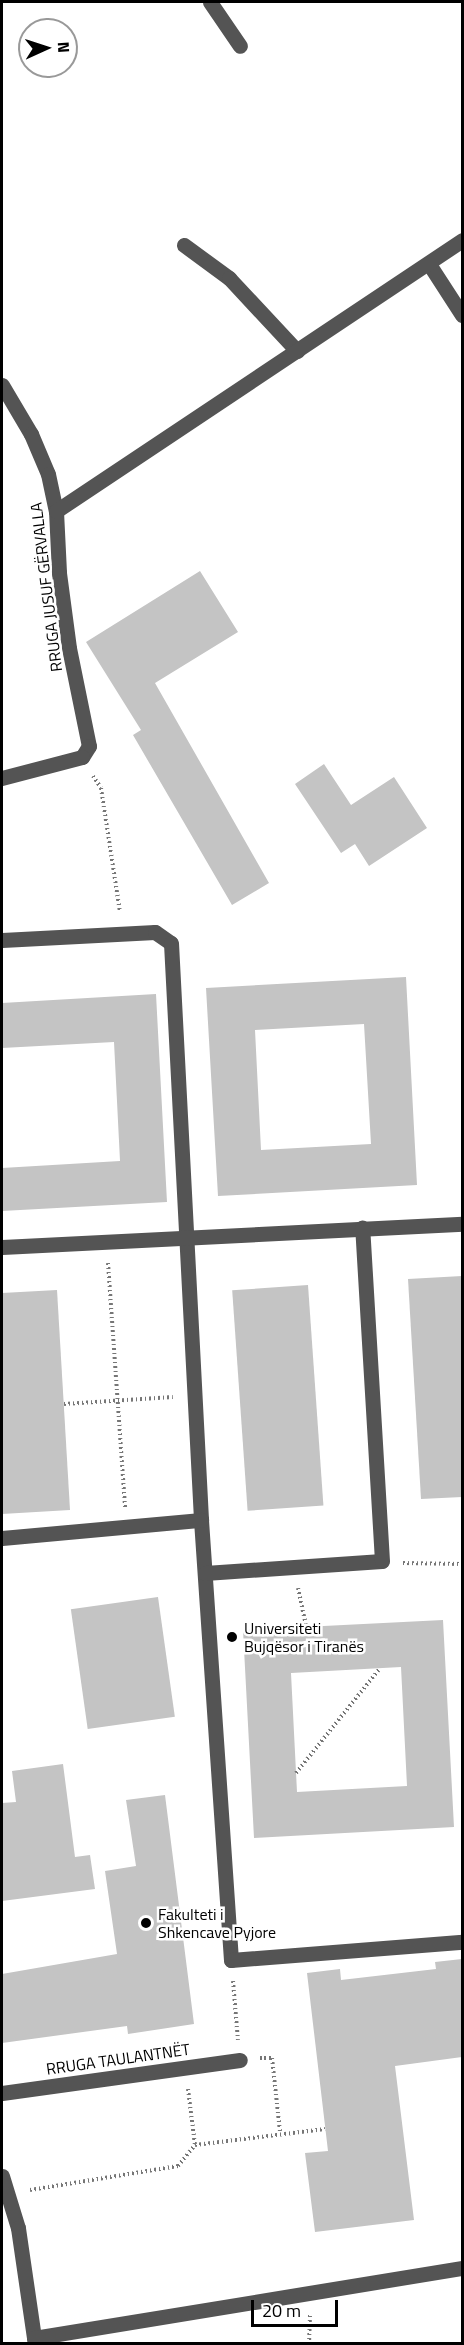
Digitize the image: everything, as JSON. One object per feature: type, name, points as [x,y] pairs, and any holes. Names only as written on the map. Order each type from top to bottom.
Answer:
[{"type":"street","points":[[210,2],[240,46]]},
{"type":"street","points":[[57,511],[462,240]]},
{"type":"street","points":[[184,245],[229,278],[297,351]]},
{"type":"street","points":[[429,264],[462,315]]},
{"type":"street","name":"RRUGA JUSUF GËRVALLA","points":[[2,386],[31,434],[48,474],[57,511],[59,573],[69,648],[89,746],[82,757]]},
{"type":"street","points":[[2,778],[82,757]]},
{"type":"street","points":[[2,940],[155,932],[171,943],[201,1520],[231,1960],[462,1942]]},
{"type":"street","points":[[2,1246],[187,1235],[462,1224]]},
{"type":"street","points":[[205,1573],[382,1561],[362,1228]]},
{"type":"street","points":[[2,1538],[201,1520]]},
{"type":"street","name":"RRUGA TAULANTNËT","points":[[2,2093],[240,2060]]},
{"type":"street","points":[[2,2176],[9,2194],[35,2341],[462,2268]]},
{"type":"path","points":[[82,757],[101,788],[124,934]]},
{"type":"path","points":[[107,1240],[126,1526]]},
{"type":"path","points":[[64,1404],[195,1396]]},
{"type":"path","points":[[382,1561],[462,1564]]},
{"type":"path","points":[[294,1567],[306,1627]]},
{"type":"path","points":[[296,1773],[380,1668]]},
{"type":"path","points":[[231,1960],[237,2022]]},
{"type":"path","points":[[240,2060],[272,2058],[280,2132]]},
{"type":"path","points":[[186,2067],[195,2145]]},
{"type":"path","points":[[9,2194],[178,2166],[195,2145],[280,2132],[325,2129]]},
{"type":"path","points":[[309,2343],[310,2293]]},
{"type":"building","points":[[200,571],[238,632],[155,683],[269,883],[232,905],[133,735],[141,730],[86,642]]},
{"type":"building","points":[[324,764],[351,805],[394,777],[427,828],[369,866],[355,844],[341,853],[295,784]]},
{"type":"building","points":[[406,977],[417,1185],[218,1196],[206,988]],"holes":[[[364,1024],[371,1144],[261,1150],[255,1030]]]},
{"type":"building","points":[[156,994],[167,1202],[2,1211],[2,1168],[120,1161],[114,1042],[2,1048],[2,1003]]},
{"type":"building","points":[[462,1276],[462,1497],[421,1499],[408,1279]]},
{"type":"building","points":[[308,1285],[323,1505],[248,1511],[232,1290]]},
{"type":"building","points":[[57,1290],[70,1510],[2,1514],[2,1293]]},
{"type":"building","points":[[158,1597],[175,1717],[88,1729],[71,1609]]},
{"type":"building","points":[[443,1620],[454,1827],[254,1838],[243,1630]],"holes":[[[401,1667],[407,1786],[297,1792],[291,1673]]]},
{"type":"building","points":[[63,1764],[75,1857],[90,1855],[95,1889],[2,1901],[2,1803],[16,1802],[12,1771]]},
{"type":"building","name":"Fakulteti i Shkencave Pyjore","points":[[165,1795],[194,2024],[128,2034],[127,2026],[2,2043],[2,1974],[117,1954],[105,1871],[136,1866],[126,1800]]},
{"type":"building","points":[[462,1959],[462,2057],[395,2066],[414,2220],[315,2232],[305,2153],[328,2151],[307,1973],[340,1969],[341,1980],[436,1969],[435,1962]]},
{"type":"place","name":"Universiteti Bujqësor i Tiranës","points":[[232,1637]]},
{"type":"place","name":"Fakulteti i Shkencave Pyjore","points":[[146,1923]]}]
